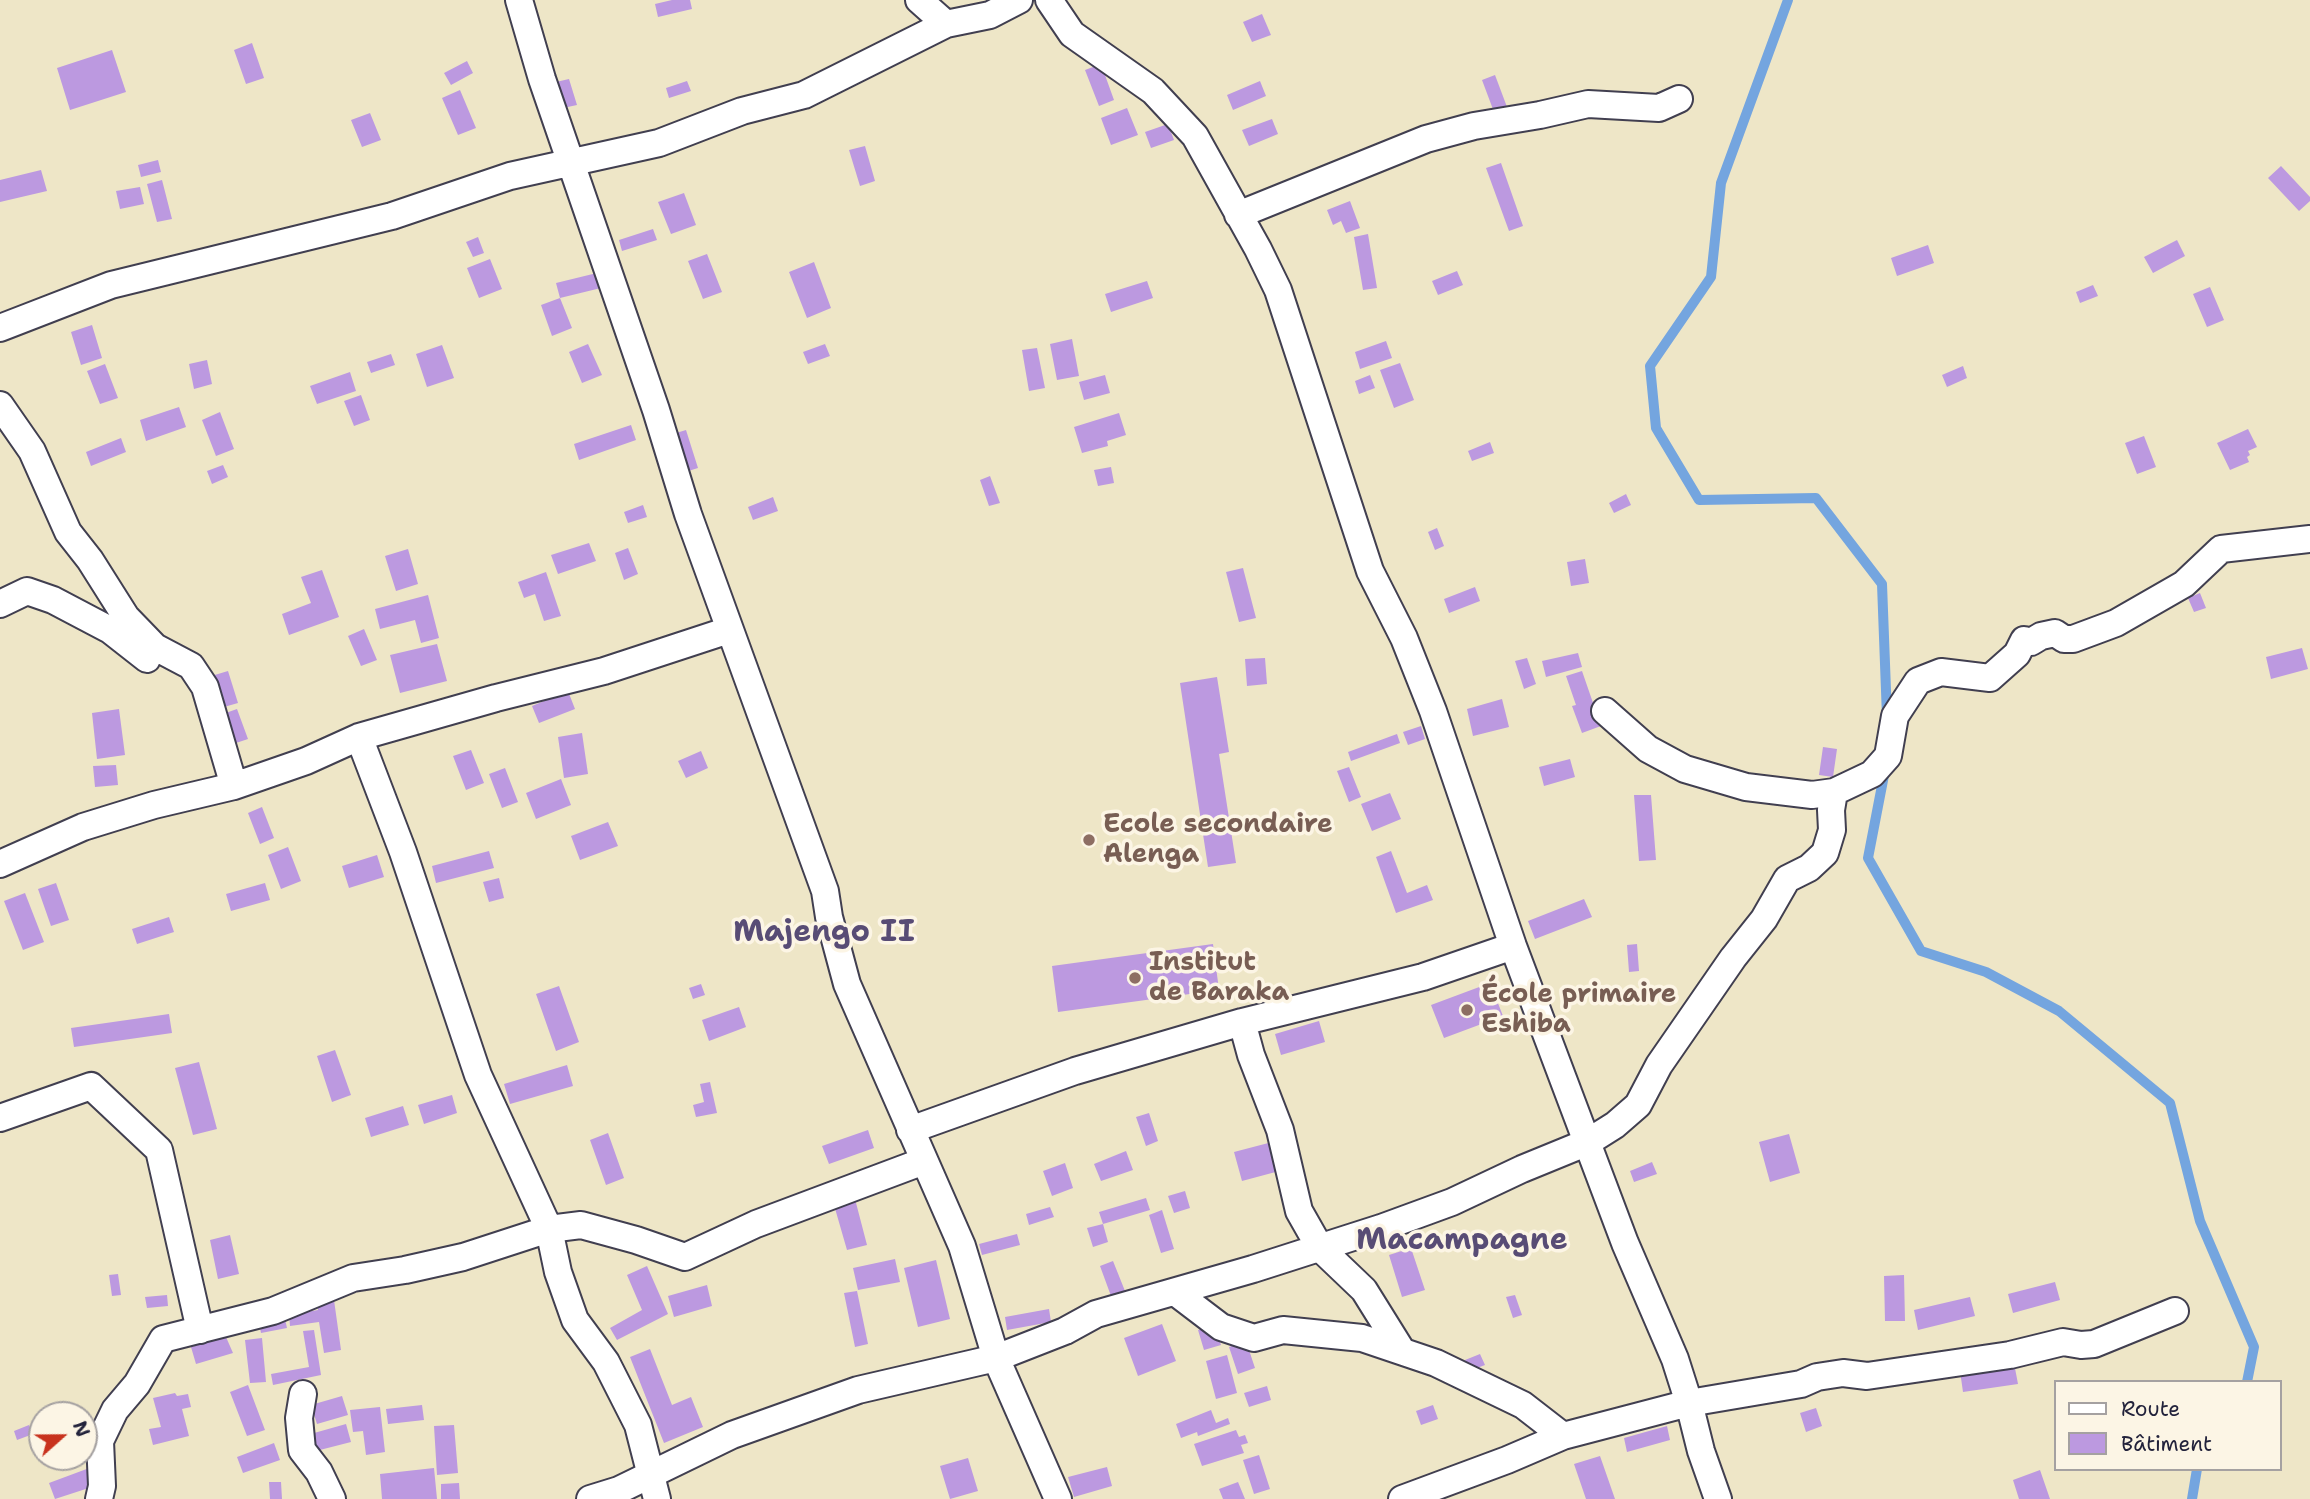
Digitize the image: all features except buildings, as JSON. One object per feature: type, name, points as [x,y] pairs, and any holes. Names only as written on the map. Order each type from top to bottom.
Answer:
[{"type":"street","points":[[519,0],[542,79],[656,410],[688,514],[825,891],[828,917],[847,984],[962,1246],[996,1359],[1058,1499]]},
{"type":"street","points":[[919,0],[946,24]]},
{"type":"street","points":[[0,328],[111,285],[392,216],[510,176],[660,143],[742,111],[804,95],[946,24],[990,15],[1019,0]]},
{"type":"street","points":[[1049,0],[1072,34],[1153,91],[1195,136],[1278,290],[1370,571],[1404,638],[1433,711],[1513,946],[1625,1242],[1675,1359],[1701,1451],[1718,1499]]},
{"type":"street","points":[[1238,215],[1426,139],[1474,126],[1540,116],[1588,104],[1659,108],[1679,99]]},
{"type":"street","points":[[0,404],[32,451],[68,532],[90,560],[126,617],[155,647],[191,666],[205,687],[234,786]]},
{"type":"street","points":[[1605,711],[1648,748],[1685,769],[1746,787],[1811,795],[1834,792],[1872,775],[1888,756],[1895,716],[1918,681],[1941,673],[1990,678],[2017,654],[2024,640],[2031,642],[2041,636],[2055,634],[2064,639],[2073,639],[2116,623],[2184,584],[2221,549],[2310,539]]},
{"type":"street","points":[[0,604],[27,591],[53,600],[110,630],[167,674],[205,687]]},
{"type":"street","points":[[0,864],[83,827],[154,805],[234,786],[306,761],[359,737],[604,671],[729,630]]},
{"type":"street","points":[[359,737],[403,852],[478,1075],[548,1229],[558,1272],[575,1320],[607,1363],[638,1425],[654,1487]]},
{"type":"street","points":[[590,1499],[619,1490],[654,1487],[732,1435],[858,1390],[996,1359],[1065,1331],[1096,1314],[1320,1248],[1452,1202],[1588,1142],[1615,1125],[1638,1105],[1659,1065],[1733,958],[1764,919],[1787,879],[1809,868],[1825,853],[1832,830],[1834,792]]},
{"type":"street","points":[[910,1130],[1074,1071],[1242,1022],[1423,977],[1513,946]]},
{"type":"street","points":[[1242,1022],[1251,1055],[1280,1130],[1299,1211],[1320,1248],[1364,1290],[1402,1351]]},
{"type":"street","points":[[0,1118],[91,1086],[159,1150],[200,1330]]},
{"type":"street","points":[[99,1499],[102,1486],[100,1441],[115,1410],[137,1384],[163,1339],[273,1311],[353,1278],[463,1257],[548,1229],[581,1225],[685,1257],[756,1224],[924,1161]]},
{"type":"street","points":[[1175,1292],[1221,1327],[1254,1338],[1283,1330],[1362,1338],[1436,1363],[1523,1405],[1563,1436]]},
{"type":"street","points":[[1402,1499],[1563,1436],[1689,1403],[1801,1384],[1817,1377],[1843,1373],[1867,1376],[2010,1355],[2063,1342],[2094,1344],[2175,1311]]},
{"type":"street","points":[[303,1394],[299,1418],[302,1450],[319,1472],[332,1499]]},
{"type":"waterway","points":[[1788,0],[1721,183],[1711,277],[1650,366],[1656,428],[1699,500],[1816,498],[1882,584],[1887,717]]},
{"type":"waterway","points":[[1885,770],[1868,858],[1921,951],[1986,972],[2059,1011],[2170,1103],[2200,1221],[2254,1347],[2247,1380]]},
{"type":"waterway","points":[[2192,1499],[2197,1471]]},
{"type":"place","name":"Ecole secondaire Alenga","points":[[1089,840]]},
{"type":"place","name":"Institut de Baraka","points":[[1135,978]]},
{"type":"place","name":"École primaire Eshiba","points":[[1467,1010]]},
{"type":"district","name":"Majengo II","points":[[824,933]]},
{"type":"district","name":"Macampagne","points":[[1462,1241]]}]
